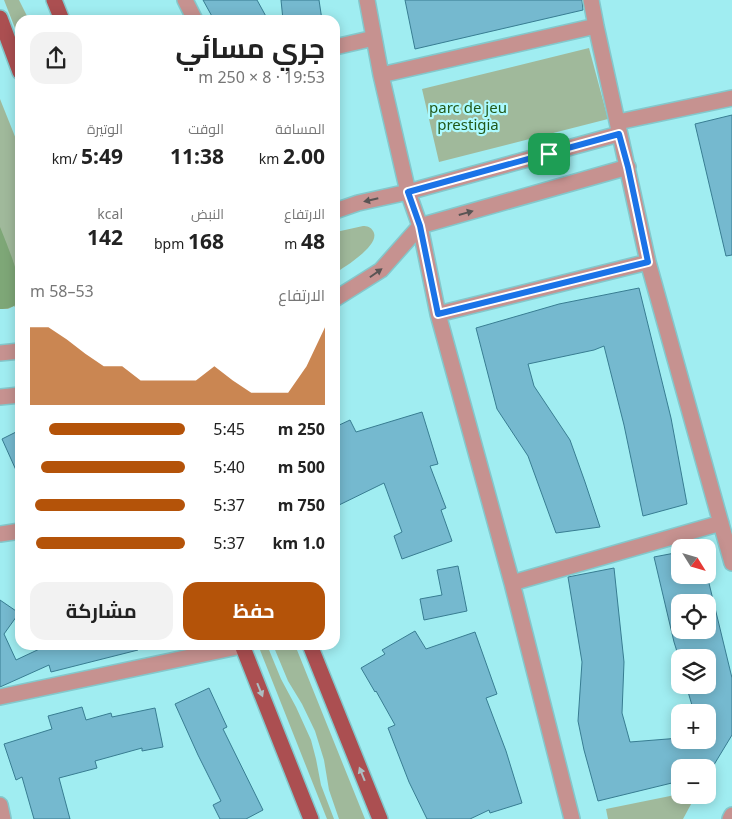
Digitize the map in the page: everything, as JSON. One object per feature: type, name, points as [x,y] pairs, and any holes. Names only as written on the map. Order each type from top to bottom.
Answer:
[{"type":"main road","points":[[54,0],[60,15]]},
{"type":"main road","points":[[0,18],[15,58]]},
{"type":"main road","points":[[244,650],[311,819]]},
{"type":"main road","points":[[312,650],[380,819]]},
{"type":"street","points":[[185,0],[192,15]]},
{"type":"street","points":[[367,0],[381,75],[408,192],[420,226],[438,314],[512,583],[572,819]]},
{"type":"street","points":[[591,0],[648,262],[732,563]]},
{"type":"street","points":[[381,75],[596,26]]},
{"type":"street","points":[[340,46],[374,38]]},
{"type":"street","points":[[340,208],[408,192],[618,128],[732,98]]},
{"type":"street","points":[[340,296],[381,270],[420,226],[628,167]]},
{"type":"street","points":[[438,314],[648,262]]},
{"type":"street","points":[[0,353],[15,352]]},
{"type":"street","points":[[0,397],[15,396]]},
{"type":"street","points":[[512,583],[721,523]]},
{"type":"street","points":[[0,534],[15,532]]},
{"type":"street","points":[[0,697],[219,650]]},
{"type":"street","points":[[0,805],[3,819]]},
{"type":"street","points":[[730,819],[732,815]]},
{"type":"green space","points":[[4,0],[19,0],[26,15],[15,15],[15,28]]},
{"type":"green space","name":"parc de jeu prestigia","points":[[589,48],[608,119],[439,162],[422,89]]},
{"type":"green space","points":[[0,99],[15,136],[15,307],[0,309]]},
{"type":"green space","points":[[363,226],[369,227],[373,231],[374,236],[368,248],[361,255],[340,270],[340,231]]},
{"type":"green space","points":[[0,227],[15,267],[15,305],[0,309]]},
{"type":"green space","points":[[260,650],[269,650],[311,740],[321,785],[334,819],[327,819]]},
{"type":"green space","points":[[275,650],[297,650],[365,819],[339,819],[329,790],[324,760],[315,731],[288,681]]},
{"type":"green space","points":[[671,796],[671,804],[691,804],[683,819],[608,819],[606,809]]},
{"type":"building","points":[[203,0],[257,0],[265,15],[211,15]]},
{"type":"building","points":[[281,0],[319,0],[321,15],[282,15]]},
{"type":"building","points":[[405,0],[582,0],[583,10],[415,49]]},
{"type":"building","points":[[732,115],[732,255],[726,256],[695,124]]},
{"type":"building","points":[[639,288],[671,418],[687,504],[643,516],[624,425],[604,346],[594,350],[528,364],[534,386],[570,440],[600,527],[556,533],[528,456],[497,409],[476,328],[559,304]]},
{"type":"building","points":[[422,412],[438,464],[430,466],[446,508],[441,510],[452,541],[402,559],[394,536],[402,532],[384,483],[340,505],[340,425],[350,420],[356,432]]},
{"type":"building","points":[[15,432],[15,468],[2,439]]},
{"type":"building","points":[[671,554],[671,584],[709,584],[712,594],[671,594],[671,629],[654,557]]},
{"type":"building","points":[[458,566],[467,611],[424,620],[420,599],[442,595],[437,570]]},
{"type":"building","points":[[614,568],[624,662],[622,713],[630,742],[671,739],[671,749],[716,749],[716,704],[692,704],[689,694],[716,694],[716,649],[676,649],[673,639],[716,639],[716,612],[732,678],[732,735],[716,761],[716,759],[671,759],[671,783],[598,801],[578,721],[582,662],[568,577]]},
{"type":"building","points":[[0,600],[15,610],[15,619],[4,634],[16,660],[37,650],[138,650],[51,672],[49,665],[0,687]]},
{"type":"building","points":[[415,631],[426,649],[475,632],[497,694],[486,698],[506,751],[522,803],[490,813],[489,810],[470,819],[427,819],[409,782],[388,728],[395,725],[361,668],[385,654],[382,650]]},
{"type":"building","points":[[209,688],[227,727],[223,729],[263,810],[246,819],[220,819],[213,805],[221,801],[175,704]]},
{"type":"building","points":[[82,707],[86,720],[111,713],[112,717],[155,708],[163,747],[142,751],[142,748],[95,761],[97,768],[59,778],[70,819],[34,819],[22,777],[16,780],[4,744],[52,729],[48,716]]},
{"type":"route","points":[[619,134],[648,262],[438,314],[420,226],[408,192],[549,154],[619,134]]}]
